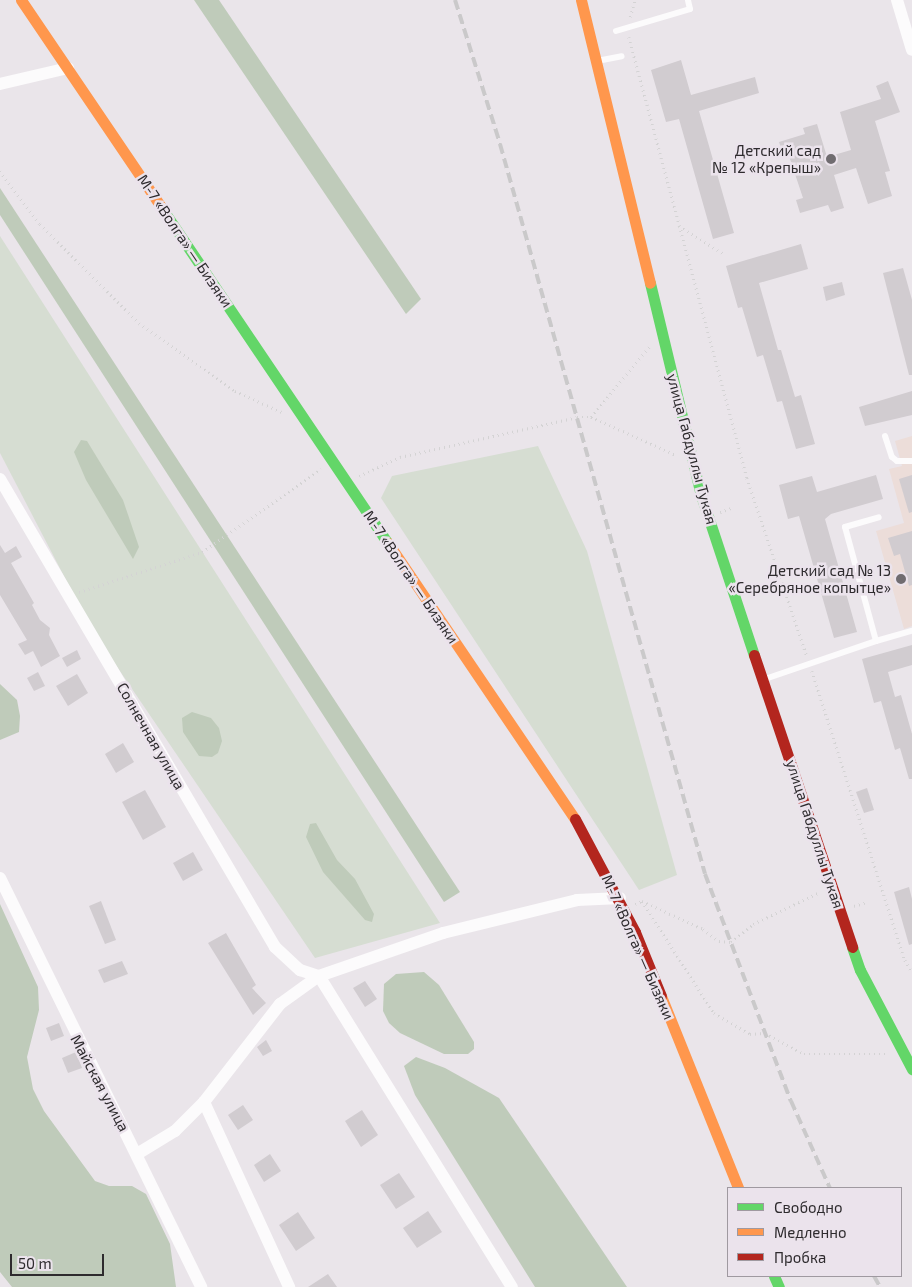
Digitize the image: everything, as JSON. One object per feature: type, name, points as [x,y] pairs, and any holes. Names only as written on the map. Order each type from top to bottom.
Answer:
[{"type":"main road","name":"М-7 «Волга» — Бизяки","points":[[21,0],[583,832],[622,903],[738,1187]]},
{"type":"main road","name":"улица Габдуллы Тукая","points":[[581,0],[693,463],[860,970],[908,1051],[912,1069]]},
{"type":"street","points":[[897,0],[912,50]]},
{"type":"street","points":[[0,84],[68,68]]},
{"type":"street","name":"Солнечная улица","points":[[0,479],[275,947],[300,970],[319,976]]},
{"type":"street","name":"Майская улица","points":[[0,878],[75,1036],[137,1154],[201,1287]]},
{"type":"street","points":[[137,1154],[175,1130],[204,1102],[280,1004],[319,976],[443,933],[577,900],[622,903]]},
{"type":"street","points":[[319,976],[512,1287]]},
{"type":"street","points":[[204,1102],[289,1287]]},
{"type":"lane","points":[[616,30],[690,9],[688,0]]},
{"type":"lane","points":[[596,62],[622,56]]},
{"type":"lane","points":[[885,436],[892,457],[901,462],[912,461]]},
{"type":"lane","points":[[876,641],[845,527],[879,517]]},
{"type":"lane","points":[[764,680],[876,641],[912,631]]},
{"type":"path","points":[[635,0],[626,28],[747,478],[810,663],[905,960],[912,972]]},
{"type":"path","points":[[0,171],[40,224],[139,323],[235,391],[284,413]]},
{"type":"path","points":[[678,225],[724,254]]},
{"type":"path","points":[[591,417],[662,332]]},
{"type":"path","points":[[347,482],[400,456],[553,422],[591,417],[693,463]]},
{"type":"path","points":[[68,596],[202,552],[332,460]]},
{"type":"path","points":[[622,903],[642,901],[703,929],[719,941],[731,942],[753,924],[832,885]]},
{"type":"path","points":[[642,901],[714,1013],[750,1034],[765,1033],[804,1054],[908,1051]]},
{"type":"shaded area","points":[[0,236],[440,923],[315,958],[92,630],[0,453]]},
{"type":"shaded area","name":"Детский сад № 13 «Серебряное копытце»","points":[[912,436],[912,626],[904,629],[876,531],[904,523],[889,469],[902,466],[895,441]]},
{"type":"shaded area","points":[[538,446],[587,551],[677,875],[639,890],[381,498],[392,476]]},
{"type":"green space","points":[[194,0],[219,0],[421,299],[406,314]]},
{"type":"green space","points":[[0,188],[460,892],[444,902],[0,215]]},
{"type":"green space","points":[[81,440],[87,441],[123,500],[139,547],[133,559],[86,480],[74,452]]},
{"type":"green space","points":[[0,684],[17,700],[20,716],[19,732],[0,740]]},
{"type":"green space","points":[[192,712],[211,718],[219,728],[222,741],[218,753],[212,757],[199,756],[183,732],[182,718]]},
{"type":"green space","points":[[316,823],[337,860],[355,879],[374,914],[372,922],[365,920],[323,872],[306,837],[310,824]]},
{"type":"green space","points":[[0,904],[38,987],[39,1010],[27,1057],[33,1089],[44,1111],[95,1181],[109,1186],[132,1186],[146,1194],[170,1244],[176,1287],[12,1287],[0,1272]]},
{"type":"green space","points":[[424,972],[439,985],[474,1042],[474,1049],[468,1054],[444,1054],[400,1033],[389,1023],[383,1011],[384,984],[396,974]]},
{"type":"green space","points":[[416,1057],[445,1068],[499,1098],[627,1287],[535,1287],[415,1095],[404,1066]]},
{"type":"building","points":[[681,60],[691,95],[755,77],[759,93],[699,111],[734,233],[713,239],[679,119],[666,122],[651,70]]},
{"type":"building","name":"Детский сад № 12 «Крепыш»","points":[[888,81],[900,112],[875,121],[890,171],[885,172],[892,196],[868,204],[856,168],[834,175],[844,208],[831,212],[828,205],[800,213],[796,200],[803,198],[788,153],[783,154],[779,142],[805,134],[803,128],[817,124],[827,157],[851,150],[840,112],[881,99],[876,86]]},
{"type":"building","points":[[801,244],[808,269],[759,283],[778,350],[781,350],[795,397],[801,395],[815,444],[796,449],[782,401],[777,402],[763,355],[757,357],[742,307],[738,308],[726,266]]},
{"type":"building","points":[[903,268],[912,300],[912,375],[909,375],[883,273]]},
{"type":"building","points":[[842,282],[845,295],[826,301],[823,287]]},
{"type":"building","points":[[912,391],[912,415],[865,426],[859,407]]},
{"type":"building","points":[[876,475],[883,499],[831,514],[825,519],[857,632],[834,638],[799,516],[788,519],[779,485],[812,476],[817,492]]},
{"type":"building","points":[[912,475],[912,512],[909,513],[899,479]]},
{"type":"building","points":[[912,531],[912,585],[909,586],[900,554],[894,556],[888,538]]},
{"type":"building","points":[[0,545],[5,553],[16,546],[22,557],[11,563],[34,603],[32,605],[40,620],[50,628],[49,635],[60,656],[41,667],[33,651],[25,655],[18,644],[27,640],[0,595]]},
{"type":"building","points":[[912,645],[912,665],[888,672],[895,697],[901,695],[912,734],[912,779],[909,779],[900,748],[895,750],[881,701],[874,703],[862,659]]},
{"type":"building","points":[[77,650],[81,659],[67,667],[62,658]]},
{"type":"building","points":[[38,672],[45,686],[34,691],[27,678]]},
{"type":"building","points":[[77,674],[88,693],[68,706],[56,686]]},
{"type":"building","points":[[123,743],[134,762],[116,773],[105,754]]},
{"type":"building","points":[[867,788],[874,810],[864,813],[856,792]]},
{"type":"building","points":[[145,790],[166,827],[143,840],[122,802]]},
{"type":"building","points":[[193,852],[203,870],[183,881],[173,863]]},
{"type":"building","points":[[909,887],[912,899],[912,944],[909,945],[894,892]]},
{"type":"building","points":[[101,901],[116,940],[105,944],[89,906]]},
{"type":"building","points":[[226,933],[256,985],[252,988],[266,1003],[253,1015],[208,943]]},
{"type":"building","points":[[122,961],[128,974],[104,983],[98,970]]},
{"type":"building","points":[[365,981],[377,999],[365,1007],[353,988]]},
{"type":"building","points":[[59,1023],[64,1036],[51,1041],[46,1028]]},
{"type":"building","points":[[266,1040],[272,1051],[263,1056],[257,1047]]},
{"type":"building","points":[[76,1052],[82,1068],[68,1073],[62,1058]]},
{"type":"building","points":[[243,1105],[253,1120],[238,1130],[228,1115]]},
{"type":"building","points":[[362,1110],[378,1135],[361,1147],[345,1121]]},
{"type":"building","points":[[270,1154],[281,1171],[264,1182],[254,1165]]},
{"type":"building","points":[[399,1173],[415,1197],[396,1209],[380,1185]]},
{"type":"building","points":[[428,1211],[442,1232],[417,1248],[403,1228]]},
{"type":"building","points":[[298,1212],[315,1238],[296,1251],[279,1225]]},
{"type":"building","points":[[328,1274],[337,1287],[308,1287]]},
{"type":"railway","points":[[455,0],[500,144],[705,874],[791,1101],[830,1187]]},
{"type":"railway","points":[[875,1277],[880,1287]]},
{"type":"traffic: fast","points":[[161,207],[388,543]]},
{"type":"traffic: fast","points":[[650,283],[700,492],[754,655]]},
{"type":"traffic: fast","points":[[852,947],[860,970],[912,1069]]},
{"type":"traffic: fast","points":[[774,1277],[779,1287]]},
{"type":"traffic: slow","points":[[21,0],[161,207]]},
{"type":"traffic: slow","points":[[581,0],[650,283]]},
{"type":"traffic: slow","points":[[388,543],[575,819]]},
{"type":"traffic: slow","points":[[661,996],[738,1187]]},
{"type":"traffic: jam","points":[[754,655],[852,947]]},
{"type":"traffic: jam","points":[[575,819],[635,932],[661,996]]},
{"type":"place","name":"Детский сад № 12 «Крепыш»","points":[[831,159]]},
{"type":"place","name":"Детский сад № 13 «Серебряное копытце»","points":[[901,579]]}]
